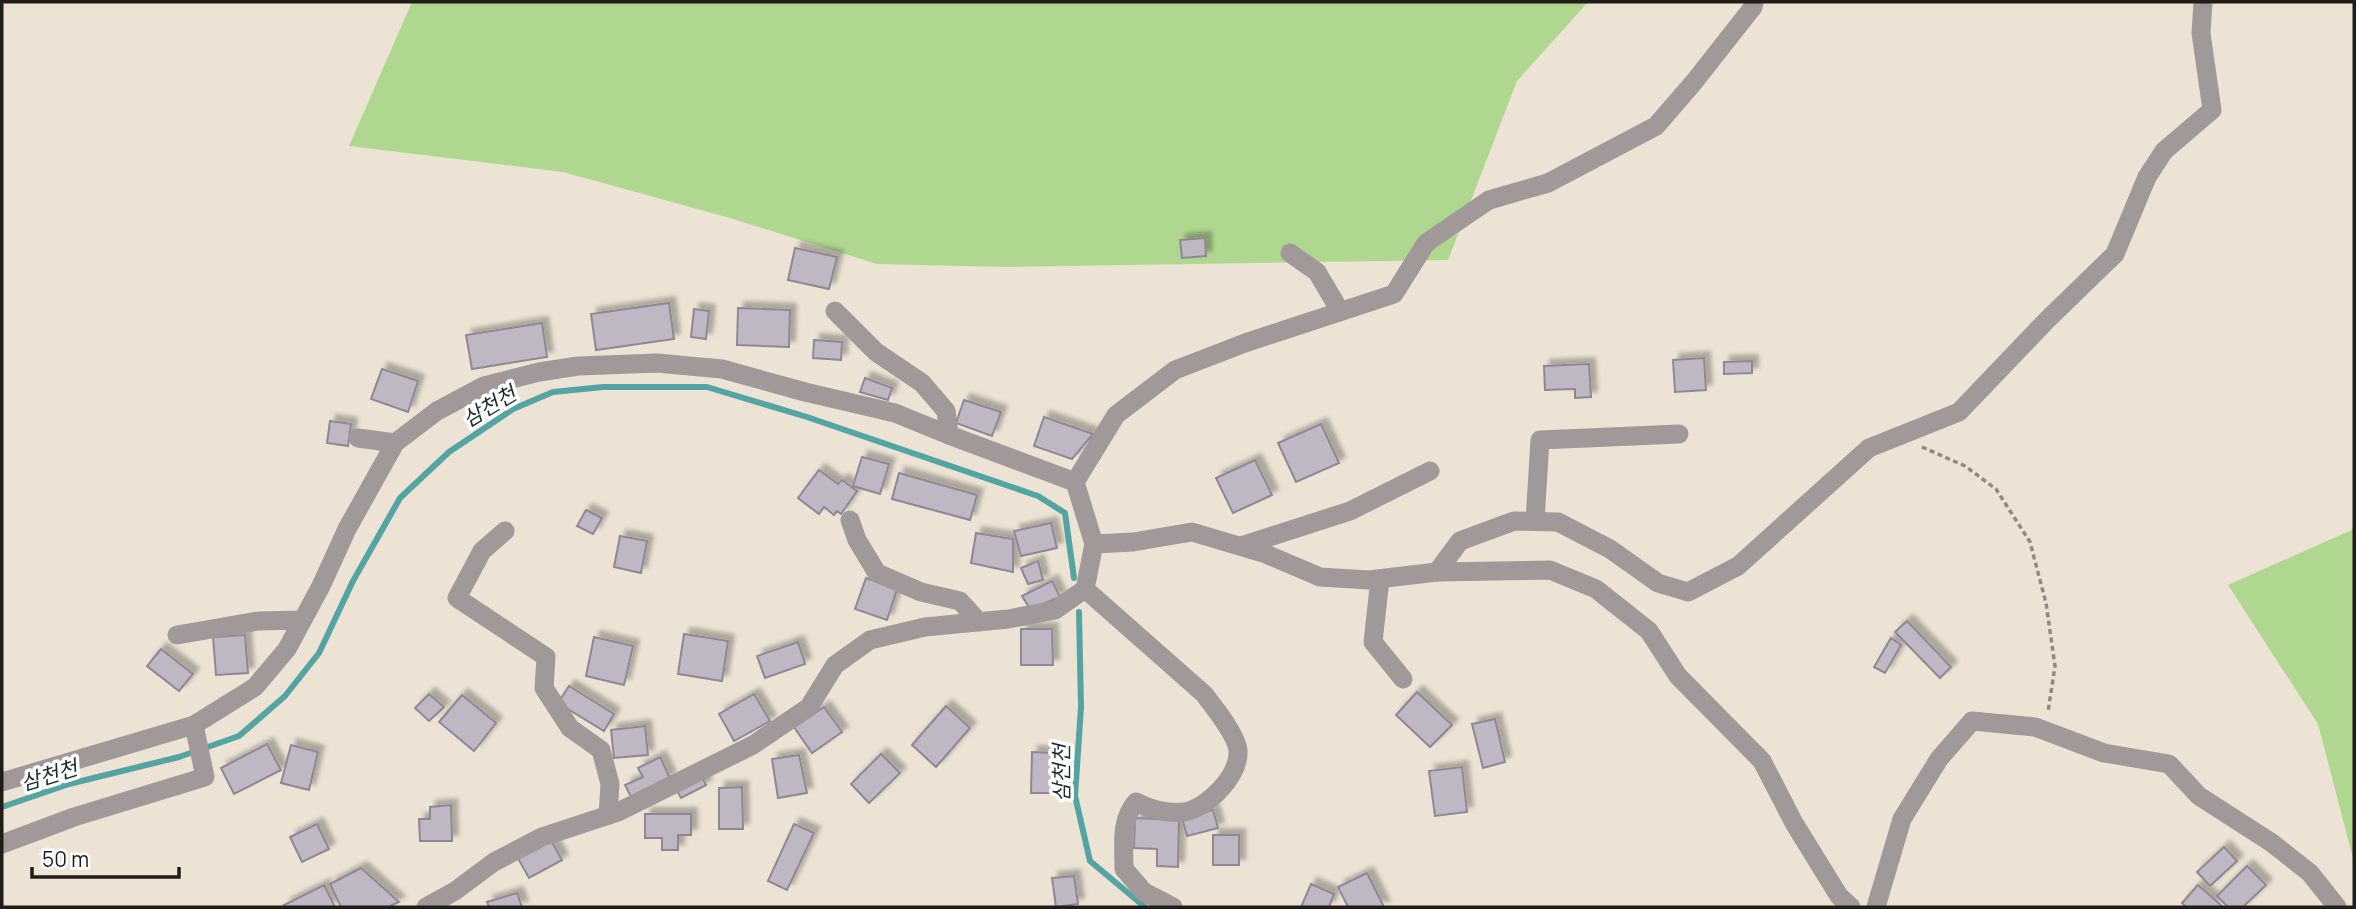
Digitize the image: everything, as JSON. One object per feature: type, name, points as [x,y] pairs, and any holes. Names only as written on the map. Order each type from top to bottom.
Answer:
[{"type":"street","points":[[426,907],[449,901],[494,862],[542,837],[608,815],[753,744],[809,707],[835,665],[870,640],[925,627],[1008,619],[1055,610],[1085,589],[1094,544],[1075,482],[1116,415],[1175,370],[1245,343],[1394,294],[1426,243],[1489,200],[1548,183],[1656,126],[1694,82],[1753,7],[1754,2]]},
{"type":"street","points":[[1437,572],[1460,541],[1514,521],[1558,522],[1610,549],[1658,583],[1688,592],[1738,565],[1869,448],[1959,412],[2115,254],[2153,168],[2164,151],[2211,110],[2201,33],[2203,2]]},
{"type":"street","points":[[1290,253],[1317,272],[1340,311]]},
{"type":"street","points":[[835,311],[876,352],[922,383],[946,411],[948,435]]},
{"type":"street","points":[[2,782],[195,731],[256,687],[286,649],[321,586],[347,529],[395,443],[438,411],[484,387],[539,372],[578,366],[657,363],[722,369],[895,413],[1075,482]]},
{"type":"street","points":[[1535,521],[1540,440],[1679,434]]},
{"type":"street","points":[[358,438],[395,443]]},
{"type":"street","points":[[1240,547],[1350,511],[1430,471]]},
{"type":"street","points":[[850,520],[857,540],[877,573],[921,592],[960,601],[979,622]]},
{"type":"street","points":[[505,531],[482,551],[457,598],[546,657],[544,688],[570,728],[601,750],[610,784],[608,815]]},
{"type":"street","points":[[1094,544],[1133,542],[1192,532],[1266,554],[1320,577],[1369,580],[1437,572],[1550,570],[1596,590],[1649,631],[1678,676],[1762,761],[1794,823],[1839,896],[1851,907]]},
{"type":"street","points":[[1380,579],[1373,642],[1403,679]]},
{"type":"street","points":[[1085,589],[1204,694],[1238,746],[1238,762],[1224,784],[1201,806],[1184,812],[1152,810],[1136,802],[1128,811],[1124,836],[1124,869],[1144,892],[1173,907]]},
{"type":"street","points":[[177,635],[258,621],[302,620]]},
{"type":"street","points":[[1877,907],[1902,819],[1939,759],[1972,721],[2035,727],[2104,753],[2169,764],[2199,796],[2273,843],[2310,873],[2337,907]]},
{"type":"street","points":[[2,844],[74,817],[205,777],[195,731]]},
{"type":"path","points":[[1900,436],[1965,466],[1996,489],[2030,541],[2046,603],[2055,666],[2045,731]]},
{"type":"green space","points":[[412,2],[1588,2],[1517,81],[1448,260],[1008,267],[877,264],[730,218],[563,172],[349,146]]},
{"type":"green space","points":[[2354,529],[2354,862],[2318,724],[2228,585]]},
{"type":"building","points":[[1205,238],[1206,256],[1182,258],[1180,240]]},
{"type":"building","points":[[795,248],[837,257],[829,289],[788,280]]},
{"type":"building","points":[[669,303],[674,339],[596,350],[591,314]]},
{"type":"building","points":[[738,308],[790,310],[789,347],[737,345]]},
{"type":"building","points":[[694,309],[709,311],[706,339],[691,337]]},
{"type":"building","points":[[542,323],[547,357],[472,369],[466,335]]},
{"type":"building","points":[[814,340],[842,342],[841,360],[813,358]]},
{"type":"building","points":[[1704,358],[1706,390],[1675,392],[1673,360]]},
{"type":"building","points":[[1752,361],[1752,373],[1724,374],[1724,362]]},
{"type":"building","points":[[1589,364],[1591,397],[1575,398],[1575,389],[1545,390],[1544,366]]},
{"type":"building","points":[[382,369],[418,381],[408,412],[371,399]]},
{"type":"building","points":[[865,378],[892,388],[888,400],[860,392]]},
{"type":"building","points":[[964,400],[1001,412],[992,436],[956,423]]},
{"type":"building","points":[[1044,417],[1093,434],[1072,459],[1034,446]]},
{"type":"building","points":[[330,421],[351,424],[348,446],[327,443]]},
{"type":"building","points":[[1321,424],[1339,463],[1296,482],[1278,443]]},
{"type":"building","points":[[862,457],[889,464],[880,494],[853,486]]},
{"type":"building","points":[[1255,460],[1272,495],[1233,513],[1216,478]]},
{"type":"building","points":[[819,470],[838,484],[842,480],[857,491],[841,514],[837,511],[834,515],[824,507],[819,514],[798,498]]},
{"type":"building","points":[[899,473],[977,495],[970,520],[892,499]]},
{"type":"building","points":[[586,510],[602,518],[593,534],[577,526]]},
{"type":"building","points":[[1051,523],[1057,548],[1021,556],[1014,531]]},
{"type":"building","points":[[976,533],[1013,539],[1013,572],[971,563]]},
{"type":"building","points":[[620,536],[647,541],[641,573],[614,567]]},
{"type":"building","points":[[1038,561],[1043,580],[1028,584],[1021,568]]},
{"type":"building","points":[[866,578],[897,589],[887,620],[855,609]]},
{"type":"building","points":[[1052,581],[1060,597],[1030,609],[1022,596]]},
{"type":"building","points":[[1907,621],[1951,667],[1940,678],[1895,632]]},
{"type":"building","points":[[1021,629],[1052,629],[1053,665],[1021,665]]},
{"type":"building","points":[[684,634],[728,641],[722,681],[678,674]]},
{"type":"building","points":[[245,635],[248,673],[216,675],[213,637]]},
{"type":"building","points":[[594,637],[633,646],[624,685],[586,676]]},
{"type":"building","points":[[1891,638],[1901,645],[1885,673],[1874,667]]},
{"type":"building","points":[[798,642],[805,664],[765,678],[757,656]]},
{"type":"building","points":[[161,649],[193,674],[179,691],[147,666]]},
{"type":"building","points":[[569,686],[614,714],[604,731],[558,703]]},
{"type":"building","points":[[1417,692],[1452,725],[1430,747],[1396,715]]},
{"type":"building","points":[[429,694],[444,707],[429,721],[415,708]]},
{"type":"building","points":[[754,694],[770,721],[734,741],[719,714]]},
{"type":"building","points":[[462,695],[496,723],[474,751],[439,722]]},
{"type":"building","points":[[946,706],[970,728],[936,767],[912,745]]},
{"type":"building","points":[[824,707],[842,732],[812,753],[794,727]]},
{"type":"building","points":[[1495,719],[1505,762],[1483,768],[1472,724]]},
{"type":"building","points":[[645,726],[648,755],[614,758],[611,730]]},
{"type":"building","points":[[267,744],[281,770],[234,794],[221,768]]},
{"type":"building","points":[[291,745],[318,752],[309,790],[281,783]]},
{"type":"building","points":[[1032,752],[1054,753],[1053,793],[1031,793]]},
{"type":"building","points":[[881,754],[900,773],[869,803],[851,784]]},
{"type":"building","points":[[799,755],[807,793],[778,798],[772,759]]},
{"type":"building","points":[[660,757],[670,778],[631,797],[625,785],[643,777],[638,768]]},
{"type":"building","points":[[1462,767],[1467,812],[1435,816],[1429,771]]},
{"type":"building","points":[[700,774],[706,785],[681,798],[675,787]]},
{"type":"building","points":[[742,787],[743,829],[719,829],[719,788]]},
{"type":"building","points":[[451,805],[452,841],[420,841],[419,819],[430,819],[430,807]]},
{"type":"building","points":[[1213,810],[1218,828],[1187,836],[1182,818]]},
{"type":"building","points":[[645,814],[691,814],[691,835],[678,835],[678,850],[662,850],[662,838],[645,838]]},
{"type":"building","points":[[1135,818],[1179,820],[1178,867],[1157,866],[1157,849],[1134,848]]},
{"type":"building","points":[[317,824],[329,849],[302,862],[290,837]]},
{"type":"building","points":[[794,824],[814,833],[787,890],[768,881]]},
{"type":"building","points":[[548,835],[562,860],[529,878],[515,853]]},
{"type":"building","points":[[1213,835],[1239,835],[1239,865],[1213,865]]},
{"type":"building","points":[[2224,847],[2237,861],[2210,886],[2197,872]]},
{"type":"building","points":[[2247,866],[2266,885],[2243,907],[2228,907],[2217,896]]},
{"type":"building","points":[[361,868],[399,902],[388,907],[341,907],[330,884]]},
{"type":"building","points":[[1367,873],[1384,907],[1348,907],[1338,887]]},
{"type":"building","points":[[1074,876],[1078,904],[1056,907],[1052,878]]},
{"type":"building","points":[[1311,884],[1334,894],[1329,907],[1301,907]]},
{"type":"building","points":[[324,885],[335,907],[284,905]]},
{"type":"building","points":[[2198,885],[2222,906],[2186,907],[2182,903]]},
{"type":"building","points":[[517,893],[522,907],[489,907],[487,902]]},
{"type":"waterway","name":"삼천천","points":[[2,807],[69,784],[179,757],[239,736],[285,696],[319,653],[353,581],[400,498],[449,452],[513,409],[553,392],[603,387],[707,387],[807,417],[1038,496],[1065,513],[1074,578]]},
{"type":"waterway","name":"삼천천","points":[[1079,612],[1081,707],[1075,796],[1090,861],[1145,907]]}]
